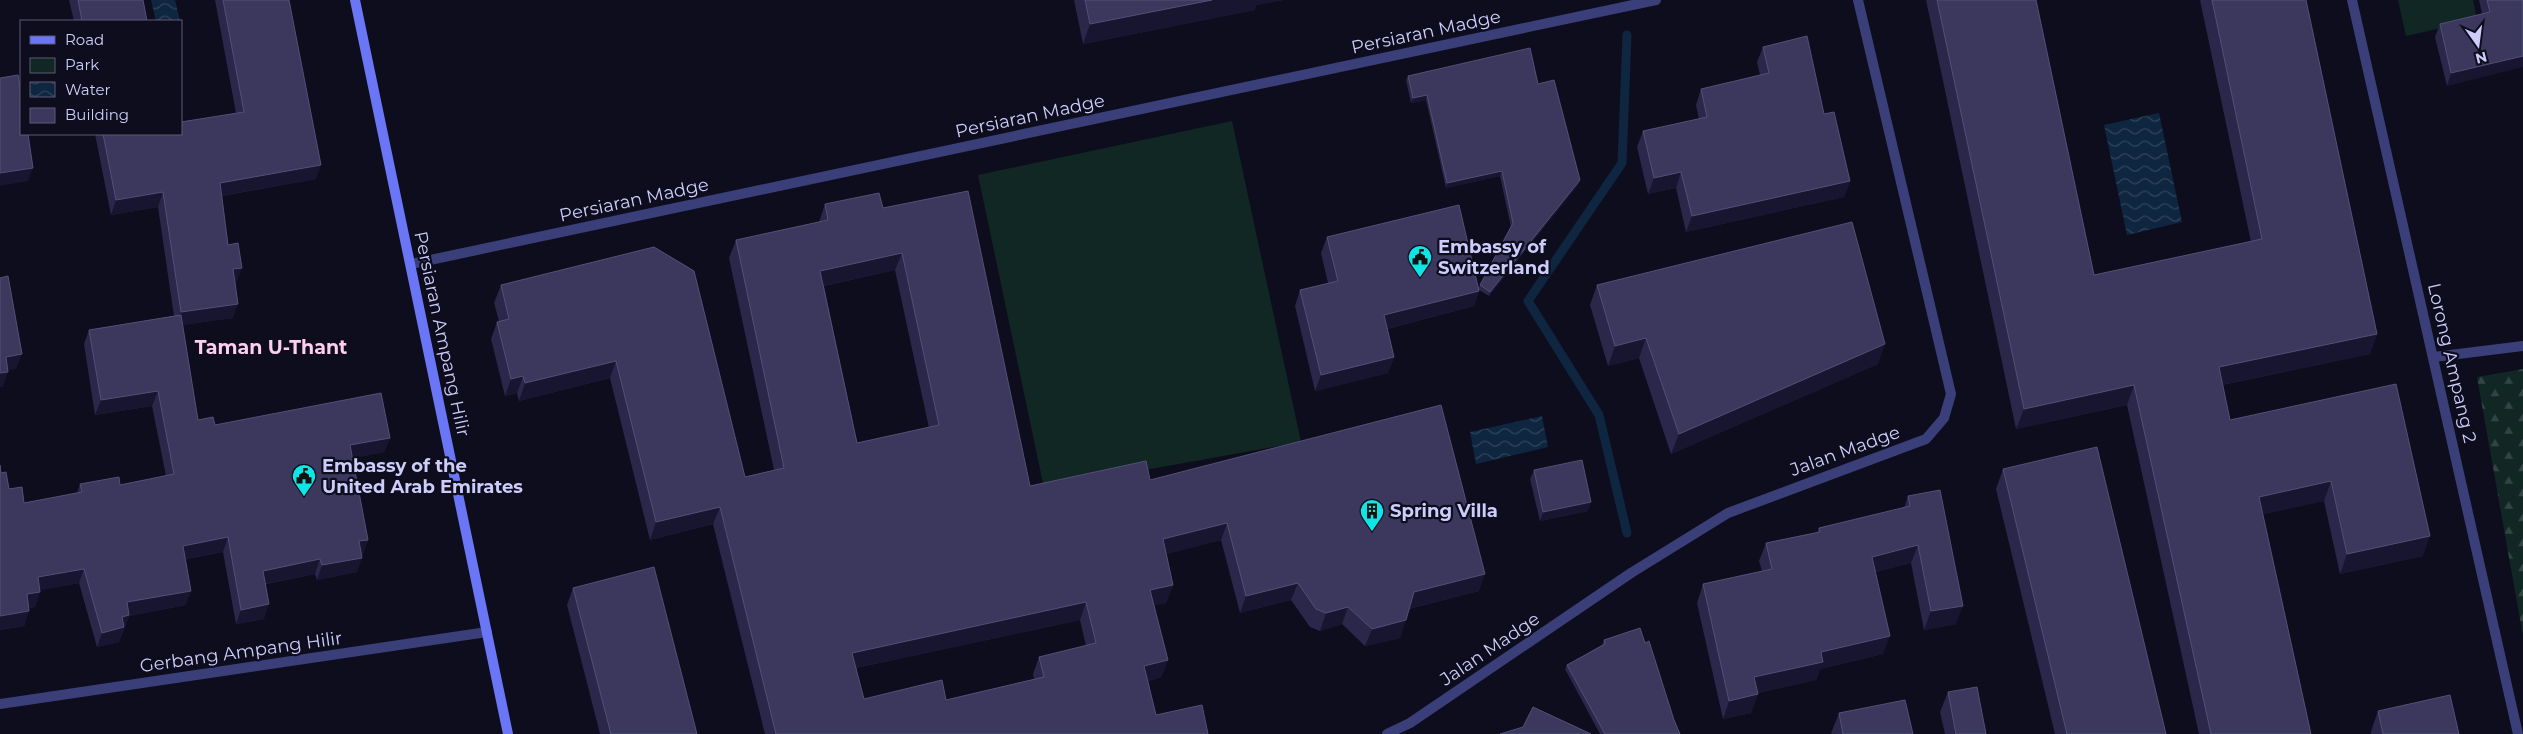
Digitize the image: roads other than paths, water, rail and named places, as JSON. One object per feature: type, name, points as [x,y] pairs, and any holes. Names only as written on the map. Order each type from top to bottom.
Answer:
[{"type":"street","name":"Persiaran Ampang Hilir","points":[[355,0],[508,734]]},
{"type":"street","name":"Persiaran Madge","points":[[411,264],[1656,0]]},
{"type":"street","name":"Jalan Madge","points":[[1387,734],[1410,722],[1631,573],[1728,513],[1926,439],[1944,418],[1951,394],[1858,0]]},
{"type":"street","name":"Lorong Ampang 2","points":[[2352,0],[2518,734]]},
{"type":"street","points":[[2434,358],[2523,346]]},
{"type":"street","name":"Gerbang Ampang Hilir","points":[[0,704],[487,632]]},
{"type":"water","points":[[151,0],[175,0],[180,20],[156,20]]},
{"type":"water","points":[[2159,113],[2182,222],[2127,235],[2104,125]]},
{"type":"water","points":[[1542,416],[1548,447],[1476,464],[1470,432]]},
{"type":"waterway","points":[[1627,35],[1622,163],[1528,301],[1599,415],[1627,533]]},
{"type":"place","name":"Embassy of Switzerland","points":[[1420,278]]},
{"type":"place","name":"Embassy of the United Arab Emirates","points":[[304,497]]},
{"type":"place","name":"Spring Villa","points":[[1372,532]]},
{"type":"district","name":"Taman U-Thant","points":[[271,347]]}]
